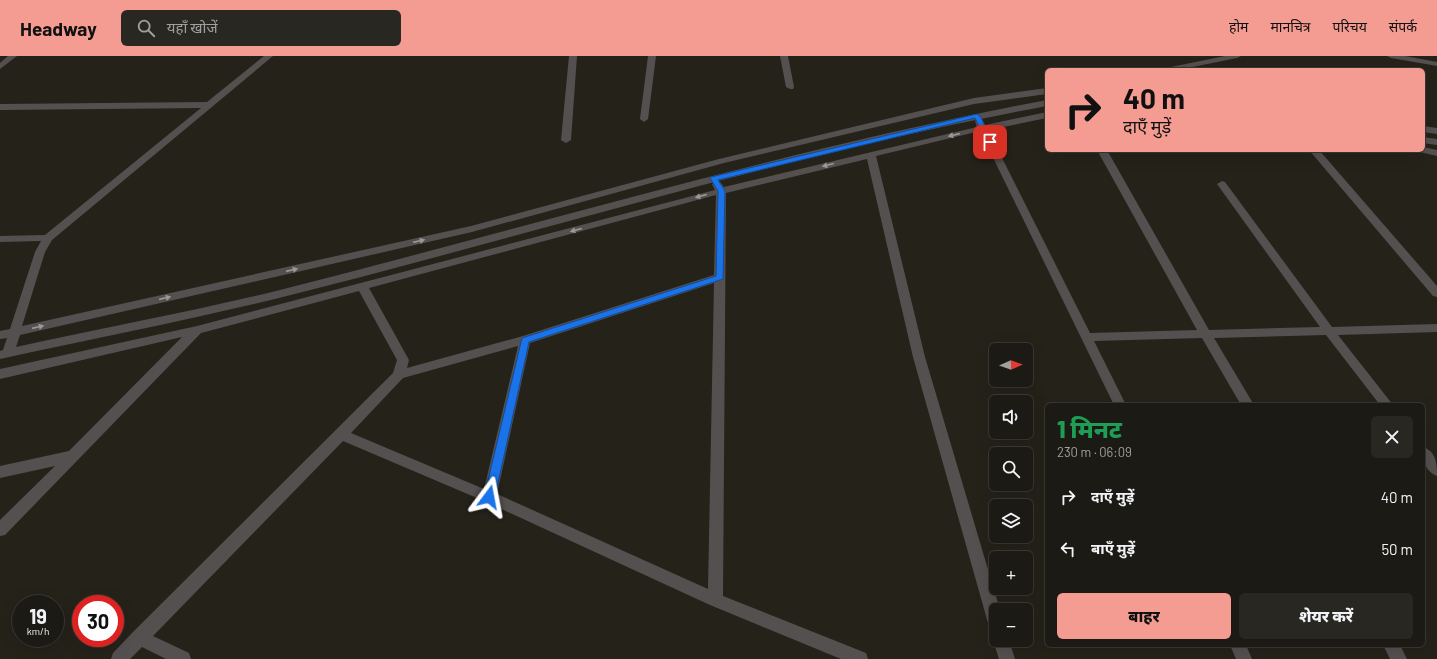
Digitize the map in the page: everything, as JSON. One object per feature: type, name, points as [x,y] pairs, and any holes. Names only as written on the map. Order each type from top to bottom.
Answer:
[{"type":"street","points":[[0,67],[12,56]]},
{"type":"street","points":[[4,354],[16,332],[40,252],[48,238],[269,56]]},
{"type":"street","points":[[566,140],[573,56]]},
{"type":"street","points":[[644,119],[652,56]]},
{"type":"street","points":[[784,56],[790,87]]},
{"type":"street","points":[[1176,68],[1237,56]]},
{"type":"street","points":[[1391,56],[1437,64]]},
{"type":"street","points":[[0,335],[472,229],[722,161],[974,101],[1045,91]]},
{"type":"street","points":[[4,354],[274,295],[714,178],[977,116],[1045,103]]},
{"type":"street","points":[[0,107],[208,105]]},
{"type":"street","points":[[977,116],[1119,403]]},
{"type":"street","points":[[0,374],[197,330],[721,191],[871,154],[983,128],[1045,116]]},
{"type":"street","points":[[1425,129],[1437,132]]},
{"type":"street","points":[[1425,140],[1437,142]]},
{"type":"street","points":[[1425,150],[1437,153]]},
{"type":"street","points":[[1103,152],[1205,333],[1247,403]]},
{"type":"street","points":[[1316,152],[1437,293]]},
{"type":"street","points":[[871,154],[919,357],[990,603]]},
{"type":"street","points":[[714,178],[721,191],[715,600]]},
{"type":"street","points":[[1222,184],[1329,331],[1385,403]]},
{"type":"street","points":[[0,239],[48,238]]},
{"type":"street","points":[[385,280],[384,266],[389,248]]},
{"type":"street","points":[[399,375],[525,340],[720,277]]},
{"type":"street","points":[[119,659],[139,637],[399,375],[403,360],[362,286]]},
{"type":"street","points":[[1087,337],[1437,328]]},
{"type":"street","points":[[0,530],[197,330]]},
{"type":"street","points":[[489,497],[525,340]]},
{"type":"street","points":[[341,435],[489,497],[715,600],[860,659]]},
{"type":"street","points":[[1425,455],[1437,470]]},
{"type":"street","points":[[0,472],[73,456]]},
{"type":"street","points":[[139,637],[183,659]]},
{"type":"street","points":[[1003,647],[1007,659]]},
{"type":"street","points":[[1239,647],[1244,659]]},
{"type":"street","points":[[1392,647],[1399,659]]},
{"type":"route","points":[[489,497],[525,340],[720,277],[721,191],[714,178],[977,116],[990,142]]}]
